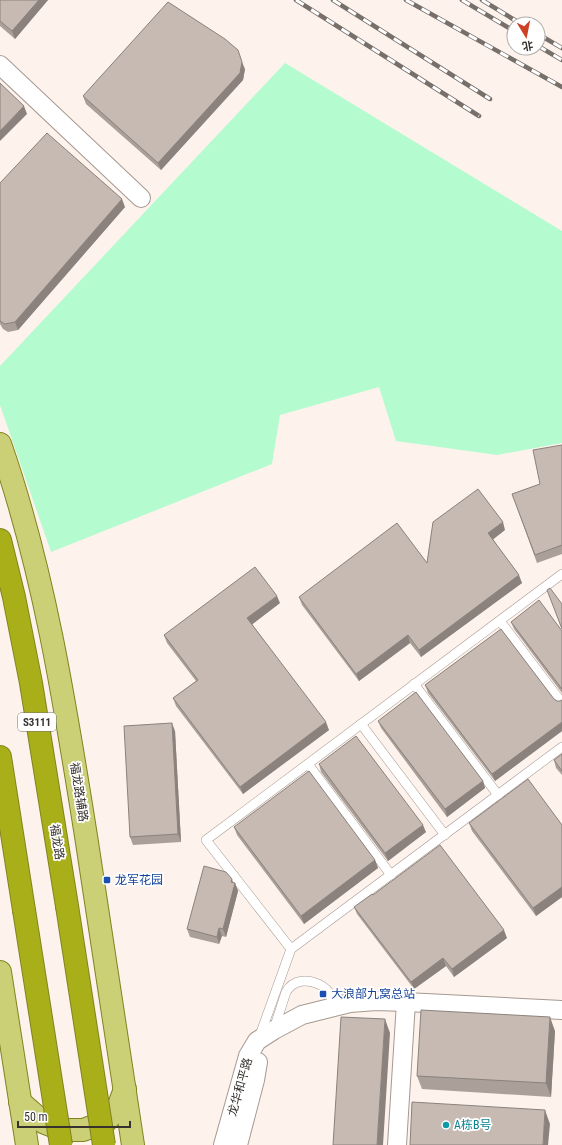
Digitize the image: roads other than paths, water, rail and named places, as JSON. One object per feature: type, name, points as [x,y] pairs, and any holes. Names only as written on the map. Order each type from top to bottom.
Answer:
[{"type":"highway","name":"福龙路","points":[[0,540],[14,597],[28,669],[104,1145]]},
{"type":"highway","points":[[0,757],[61,1145]]},
{"type":"main road","name":"福龙路辅路","points":[[0,444],[12,478],[37,570],[69,726],[133,1145]]},
{"type":"main road","points":[[0,972],[25,1140]]},
{"type":"main road","points":[[20,1102],[43,1122],[62,1130],[83,1130],[105,1122],[118,1108],[125,1090]]},
{"type":"street","points":[[0,65],[141,198]]},
{"type":"street","points":[[258,1041],[274,1030],[302,1015],[350,1003],[406,1002],[562,1010]]},
{"type":"street","points":[[397,1145],[406,1002]]},
{"type":"street","name":"龙华和平路","points":[[223,1145],[248,1056],[258,1041]]},
{"type":"street","name":"龙华和平路","points":[[238,1145],[255,1080],[258,1060],[258,1041]]},
{"type":"lane","points":[[291,949],[206,840],[414,684],[561,578]]},
{"type":"lane","points":[[500,621],[562,703]]},
{"type":"lane","points":[[414,684],[498,795]]},
{"type":"lane","points":[[361,724],[444,835]]},
{"type":"lane","points":[[258,1041],[291,949],[562,747]]},
{"type":"lane","points":[[308,764],[391,875]]},
{"type":"lane","points":[[274,1030],[286,992],[288,988],[295,983],[312,981],[323,986],[328,991],[331,1001],[330,1005],[326,1009]]},
{"type":"railway","points":[[296,0],[479,116]]},
{"type":"railway","points":[[333,0],[490,99]]},
{"type":"railway","points":[[406,0],[562,87]]},
{"type":"railway","points":[[462,0],[506,26]]},
{"type":"railway","points":[[482,0],[508,16]]},
{"type":"railway","points":[[546,39],[562,48]]},
{"type":"railway","points":[[546,51],[562,60]]},
{"type":"place","name":"龙军花园","points":[[107,880]]},
{"type":"place","name":"大浪部九窝总站","points":[[323,994]]},
{"type":"place","name":"A栋B号","points":[[446,1125]]}]
